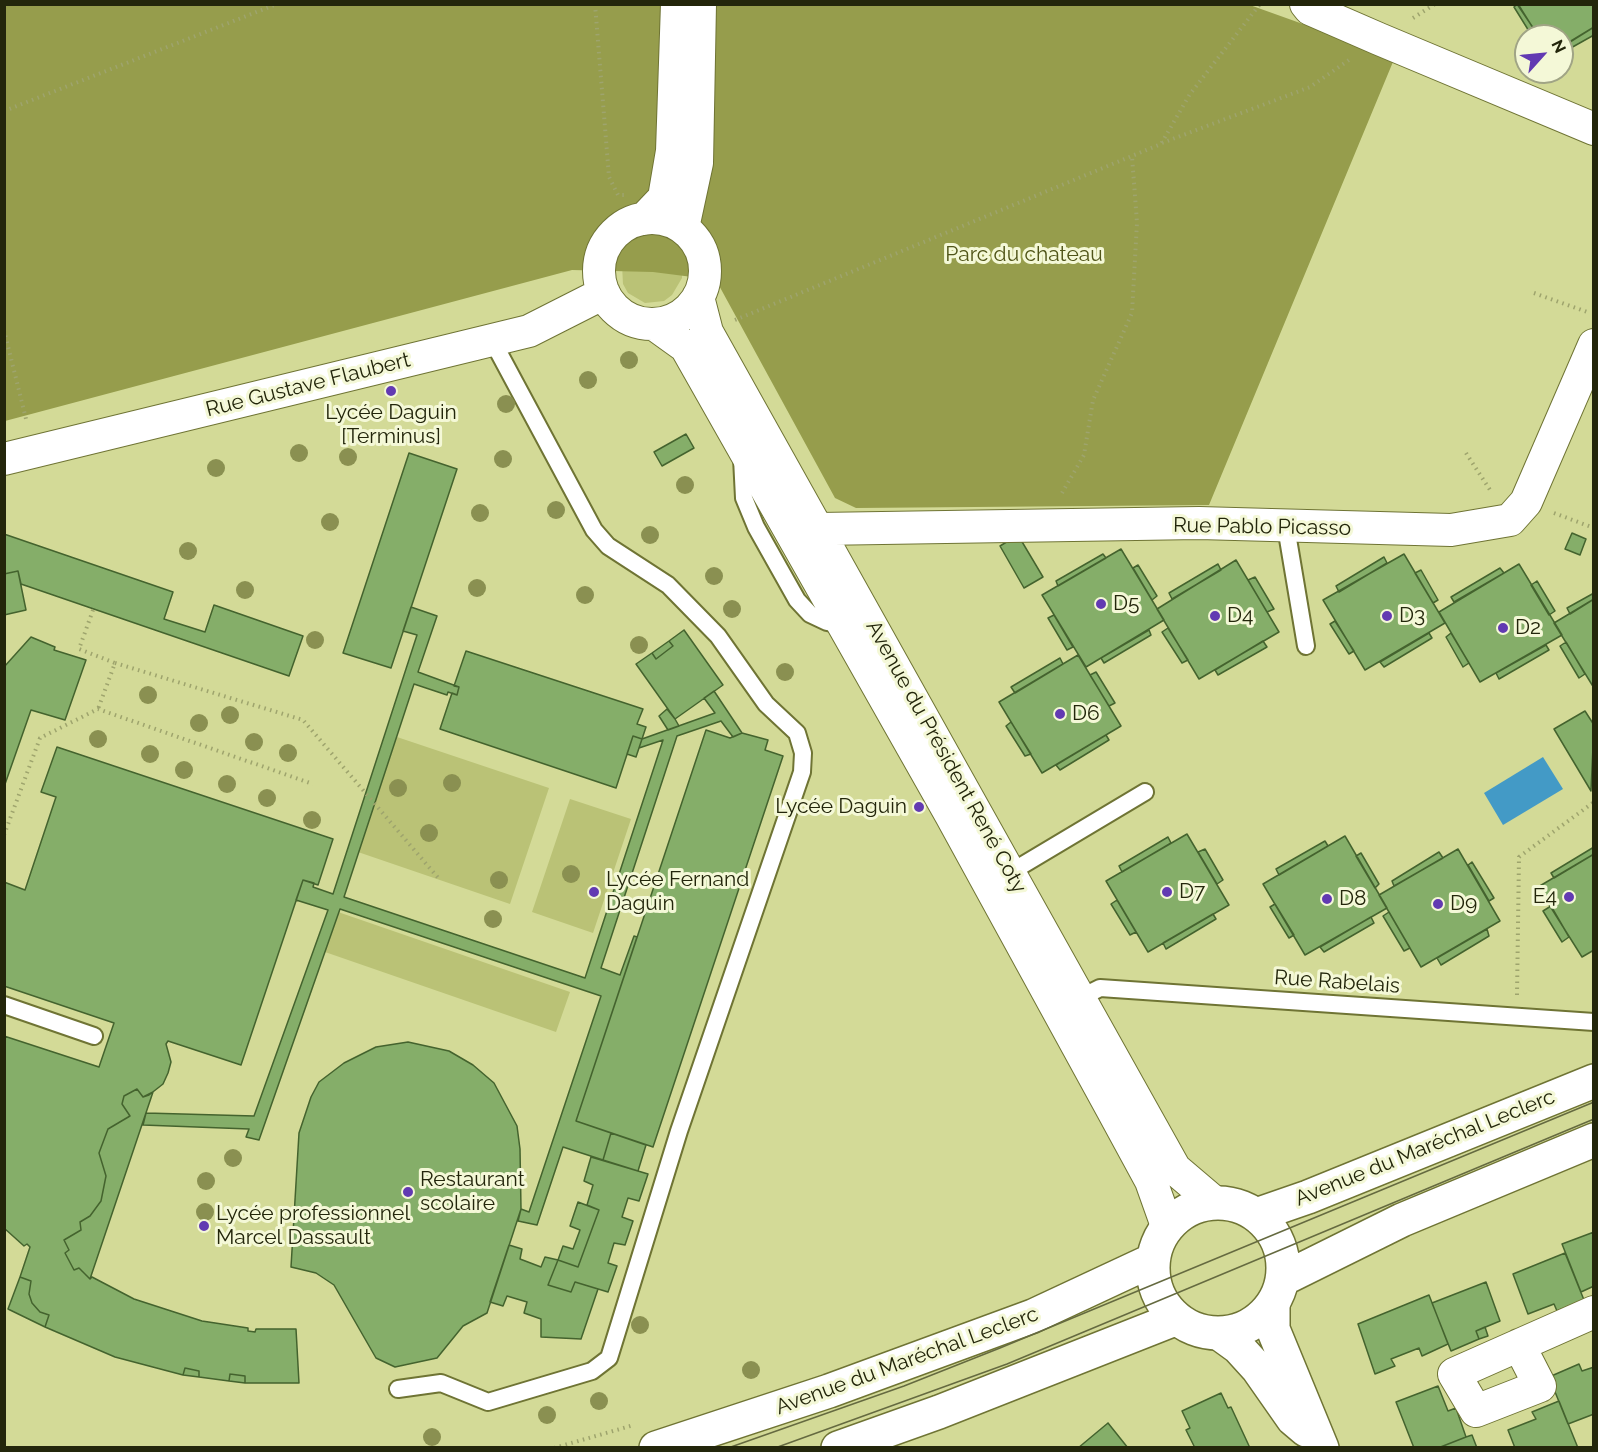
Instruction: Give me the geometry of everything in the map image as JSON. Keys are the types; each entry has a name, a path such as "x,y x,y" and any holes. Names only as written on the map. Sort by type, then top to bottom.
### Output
{"main road":[{"name":"Avenue du Maréchal Leclerc","path":"1256,1215 1308,1197 1593,1081"},
{"path":"1319,1443 1273,1329 1278,1291 1281,1249 1274,1235 1256,1215 1229,1204 1215,1203 1197,1206 1181,1214 1167,1226 1155,1248 1153,1260 1154,1286 1160,1299 1175,1318 1198,1331 1220,1334 1250,1326 1278,1291 1402,1220 1593,1140"},
{"name":"Avenue du Maréchal Leclerc","path":"656,1448 829,1391 1022,1320 1153,1260"},
{"path":"838,1448 939,1412 1175,1318"},
{"path":"1220,1334 1238,1347 1258,1369 1293,1419 1319,1443"}],"street":[{"path":"654,208 619,230 602,252 600,279 604,293 619,313 630,320 654,324 680,316 698,297 705,267 697,245 683,228 658,219 654,208 672,151 677,4"},
{"path":"683,228 697,163 700,4"},
{"path":"1306,4 1310,9 1593,129"},
{"name":"Rue Gustave Flaubert","path":"19,455 529,331 604,293"},
{"name":"Avenue du Président René Coty","path":"698,297 707,332 1175,1168 1215,1203"},
{"name":"Avenue du Président René Coty","path":"654,324 686,347 742,445 1146,1171 1167,1226"},
{"path":"1518,511 1593,345"},
{"name":"Rue Pablo Picasso","path":"819,529 1199,524 1451,530 1518,511"},
{"path":"1519,1345 1593,1312"}],"lane":[{"path":"398,1389 441,1383 488,1402 592,1371 609,1358 679,1131 802,772 803,753 797,733 766,704 718,636 668,585 608,546 594,530 492,340"},
{"path":"1286,527 1306,646"},
{"path":"1011,872 1145,792"},
{"name":"Rue Rabelais","path":"1080,999 1100,988 1593,1022"},
{"path":"4,1005 94,1036"}],"path":[{"path":"4,111 277,4"},
{"path":"594,4 609,177 618,195 654,208"},
{"path":"1161,144 1190,94 1260,4"},
{"path":"707,332 1161,144 1310,87 1379,39"},
{"path":"1042,527 1084,455 1093,400 1132,313 1137,223 1132,156"},
{"path":"1534,293 1593,314"},
{"path":"4,330 19,455"},
{"path":"1466,453 1518,511 1593,528"},
{"path":"93,609 79,649 115,663 303,720 440,879"},
{"path":"4,834 40,738 98,709 115,663"},
{"path":"98,709 313,784"},
{"path":"1516,1017 1519,857 1593,802"}],"green space":[{"name":"Parc du chateau","path":"1247,4 1395,57 1209,505 856,508 835,498 716,280 653,272 572,270 5,421 5,5"},
{"path":"622,265 682,268 682,278 672,295 664,301 645,303 628,293 623,284"},
{"path":"397,737 549,788 510,904 358,852"},
{"path":"570,799 631,819 593,933 532,912"},
{"path":"338,912 570,992 556,1032 325,952"}],"water":[{"path":"1543,757 1563,789 1503,825 1484,793"}],"building":[{"path":"1517,4 1531,24 1525,24 1514,7"},
{"path":"1518,4 1594,4 1594,27 1574,40 1574,24 1530,24"},
{"path":"1594,27 1594,35 1574,46 1574,39"},
{"path":"686,434 694,448 662,466 654,452"},
{"path":"409,453 457,469 391,668 343,653"},
{"path":"1572,533 1586,539 1580,555 1565,549"},
{"path":"4,534 173,592 164,619 205,632 214,605 303,636 289,676 21,584 18,571 4,574"},
{"path":"1018,535 1043,577 1024,588 1000,546"},
{"name":"D5","path":"1121,549 1164,620 1086,667 1042,595"},
{"path":"1103,554 1106,558 1058,586 1056,581"},
{"name":"D3","path":"1404,554 1445,623 1365,670 1323,600"},
{"path":"1384,557 1387,563 1339,592 1336,586"},
{"name":"D4","path":"1236,560 1279,632 1199,679 1157,609"},
{"path":"1218,564 1221,570 1172,599 1169,593"},
{"name":"D2","path":"1519,564 1562,635 1480,682 1439,612"},
{"path":"1138,565 1157,596 1152,600 1133,568"},
{"path":"1500,568 1504,573 1454,602 1451,597"},
{"path":"1421,570 1438,600 1433,603 1415,573"},
{"path":"18,571 26,610 4,615 4,574"},
{"path":"1255,577 1274,609 1267,612 1248,580"},
{"path":"1537,581 1555,611 1549,615 1531,585"},
{"path":"1594,593 1594,599 1570,614 1567,608"},
{"path":"1594,599 1594,688 1554,623"},
{"path":"411,607 437,616 418,672 459,687 457,695 448,692 447,695 414,684 344,897 585,978 663,740 639,748 642,739 715,713 704,698 714,691 742,733 733,737 721,721 677,736 601,968 620,975 634,936 637,937 576,1121 611,1133 603,1160 563,1147 537,1225 518,1221 521,1209 529,1212 601,996 340,909 259,1140 246,1137 249,1129 143,1125 146,1113 254,1116 328,910 296,900 303,880 314,883 313,887 333,894 417,635 403,631"},
{"path":"1054,615 1073,647 1067,650 1048,618"},
{"path":"1335,621 1354,651 1349,654 1330,624"},
{"path":"1168,628 1188,660 1182,663 1162,632"},
{"path":"684,630 723,685 675,719 636,664 652,653 656,659 673,646 669,641"},
{"path":"1149,630 1151,635 1104,663 1101,658"},
{"path":"1429,633 1432,638 1384,667 1380,662"},
{"path":"1451,633 1469,663 1463,667 1446,637"},
{"path":"31,637 55,647 54,650 86,660 65,720 31,710 4,787 4,667"},
{"path":"669,641 673,646 656,659 652,653"},
{"path":"1263,641 1267,647 1218,675 1215,670"},
{"path":"1566,642 1585,674 1579,678 1560,646"},
{"path":"1546,645 1549,650 1499,679 1496,673"},
{"path":"466,651 643,709 637,724 646,727 642,739 633,736 616,788 440,729 452,693 457,695 459,687 454,686"},
{"name":"D6","path":"1078,655 1121,726 1042,773 999,702"},
{"path":"1060,658 1063,664 1015,693 1011,687"},
{"path":"1096,672 1115,703 1109,706 1090,675"},
{"path":"667,709 679,726 668,730 659,716"},
{"path":"1585,711 1594,725 1591,791 1554,729"},
{"path":"1011,722 1031,754 1025,756 1006,726"},
{"path":"706,730 730,738 742,733 768,740 765,750 783,756 653,1147 576,1121"},
{"path":"1106,735 1109,740 1060,770 1056,765"},
{"path":"633,736 642,739 636,757 627,754"},
{"path":"57,747 333,839 318,885 303,880 241,1065 168,1041 166,1044 171,1062 163,1084 143,1097 137,1089 124,1096 122,1104 130,1116 108,1129 99,1153 106,1176 101,1201 90,1216 80,1222 81,1230 64,1240 69,1250 65,1253 74,1270 79,1268 90,1279 92,1277 134,1299 202,1321 248,1328 248,1331 296,1329 299,1383 245,1383 245,1376 230,1374 229,1381 199,1377 199,1371 185,1368 183,1375 115,1357 45,1327 49,1315 40,1312 32,1303 29,1294 31,1281 20,1277 30,1247 27,1244 24,1246 4,1228 4,1036 99,1067 114,1023 4,986 4,882 25,890 56,797 41,792"},
{"name":"D7","path":"1187,834 1229,905 1148,952 1106,881"},
{"name":"D8","path":"1345,836 1387,908 1305,955 1263,884"},
{"path":"1168,837 1171,843 1122,872 1119,866"},
{"path":"1325,841 1328,846 1279,875 1276,869"},
{"path":"1594,847 1594,854 1554,878 1551,873"},
{"path":"1205,849 1223,880 1217,884 1198,852"},
{"name":"D9","path":"1458,849 1500,921 1421,967 1379,895"},
{"path":"1439,852 1443,858 1394,886 1392,881"},
{"path":"1361,853 1379,884 1375,888 1356,856"},
{"name":"E4","path":"1594,854 1594,950 1582,957 1538,887"},
{"path":"1472,862 1494,898 1489,901 1468,865"},
{"path":"1117,900 1136,932 1130,935 1111,904"},
{"path":"1275,904 1294,935 1289,938 1270,907"},
{"path":"1551,906 1569,937 1562,942 1543,911"},
{"path":"1389,912 1410,948 1404,951 1383,916"},
{"path":"1213,914 1216,919 1166,949 1163,943"},
{"path":"1371,917 1374,923 1324,952 1320,947"},
{"path":"1487,929 1489,936 1441,965 1437,958"},
{"name":"Restaurant scolaire","path":"408,1042 449,1051 473,1065 494,1083 517,1126 520,1149 521,1209 487,1313 463,1326 437,1358 395,1367 376,1358 334,1285 316,1273 291,1267 299,1133 311,1097 319,1082 344,1063 376,1047"},
{"path":"137,1089 143,1097 153,1092 90,1279 79,1268 74,1270 65,1253 69,1250 64,1240 81,1230 80,1222 90,1216 101,1201 106,1176 99,1153 108,1129 130,1116 122,1104 124,1096"},
{"path":"611,1133 646,1145 638,1171 603,1160"},
{"path":"591,1157 648,1174 639,1201 628,1198 622,1217 633,1221 625,1245 614,1243 608,1263 617,1266 608,1292 575,1282 571,1292 548,1285 558,1260 578,1267 599,1210 587,1205 593,1185 584,1181"},
{"path":"578,1202 599,1210 578,1267 558,1260 563,1246 573,1249 580,1230 570,1226"},
{"path":"1594,1232 1594,1286 1581,1292 1562,1244"},
{"path":"509,1245 522,1249 520,1259 541,1267 545,1257 558,1260 548,1285 571,1292 575,1282 598,1289 581,1339 541,1337 541,1319 524,1313 527,1302 507,1296 503,1306 490,1302"},
{"path":"1565,1253 1584,1300 1557,1311 1554,1304 1528,1314 1513,1274"},
{"path":"20,1277 31,1281 29,1294 32,1303 40,1312 49,1315 45,1327 8,1309"},
{"path":"1486,1282 1500,1321 1476,1331 1479,1339 1451,1351 1432,1303"},
{"path":"1429,1295 1448,1344 1422,1356 1419,1348 1391,1359 1395,1366 1375,1374 1358,1324"},
{"path":"1485,1327 1488,1336 1479,1339 1476,1331"},
{"path":"1579,1364 1582,1371 1594,1367 1594,1414 1568,1424 1549,1377"},
{"path":"185,1368 199,1371 199,1377 183,1375"},
{"path":"230,1374 245,1376 245,1383 229,1381"},
{"path":"1438,1386 1448,1411 1456,1408 1466,1437 1438,1448 1414,1448 1396,1402"},
{"path":"1221,1393 1228,1408 1231,1407 1250,1448 1195,1448 1186,1430 1190,1428 1182,1411"},
{"path":"1559,1401 1578,1448 1515,1448 1508,1430 1536,1419 1532,1412"},
{"path":"1108,1423 1128,1448 1078,1448"},
{"path":"1472,1435 1477,1448 1438,1448 1466,1437"}],"tram line":[{"path":"728,1448 904,1386 1000,1348 1594,1102"},
{"path":"775,1448 1007,1364 1594,1119"}],"place":[{"name":"Lycée Daguin [Terminus]","path":"391,391"},
{"name":"D5","path":"1101,604"},
{"name":"D4","path":"1215,616"},
{"name":"D3","path":"1387,616"},
{"name":"D2","path":"1503,628"},
{"name":"D6","path":"1060,714"},
{"name":"Lycée Daguin","path":"919,807"},
{"name":"Lycée Fernand Daguin","path":"594,892"},
{"name":"D7","path":"1167,892"},
{"name":"E4","path":"1569,897"},
{"name":"D8","path":"1327,899"},
{"name":"D9","path":"1438,904"},
{"name":"Restaurant scolaire","path":"408,1192"},
{"name":"Lycée professionnel Marcel Dassault","path":"204,1226"}]}
